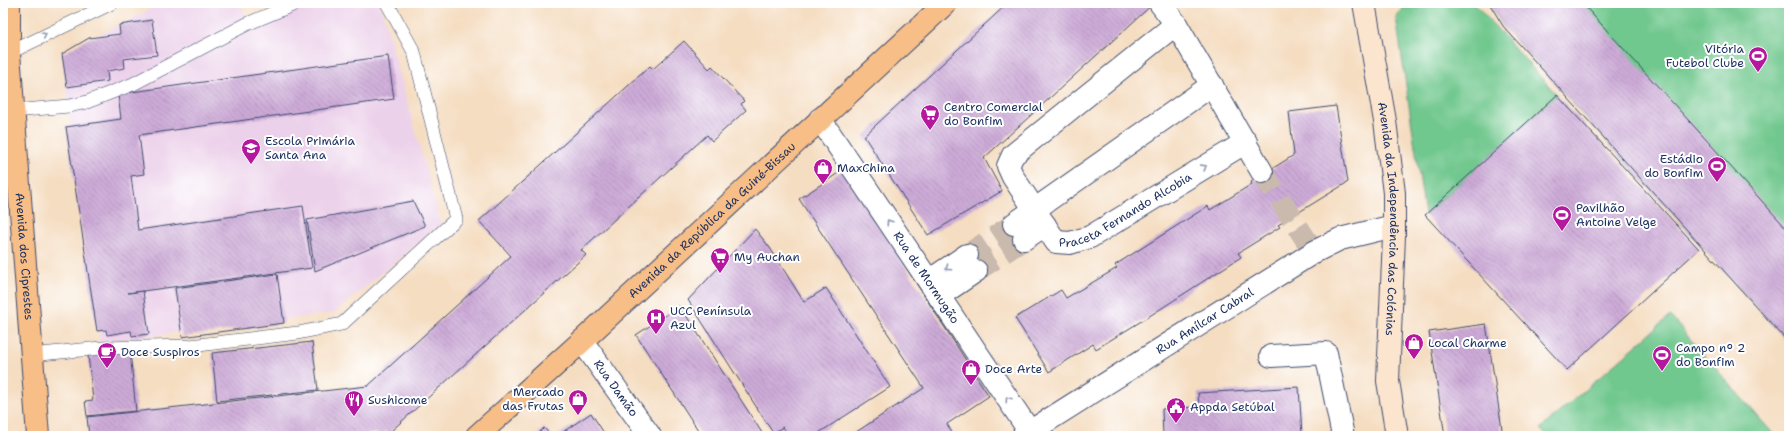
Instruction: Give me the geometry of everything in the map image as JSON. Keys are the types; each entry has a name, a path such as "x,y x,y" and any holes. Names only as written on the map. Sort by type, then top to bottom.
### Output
{"main road":[{"name":"Avenida dos Ciprestes","path":"9,3 6,43 13,111 38,436"},
{"name":"Avenida da República da Guiné-Bissau","path":"477,436 582,341 946,3"},
{"name":"Avenida da Independência das Colónias","path":"1364,3 1385,121 1394,193 1388,381 1397,436"}],"street":[{"path":"1160,3 1176,24 1246,142 1262,172"},
{"path":"1040,217 1013,177 1008,166 1013,156 1176,24"},
{"path":"1019,231 1040,217 1212,85"},
{"name":"Rua de Mormugão","path":"820,119 934,289 1028,435"},
{"name":"Praceta Fernando Alcobia","path":"1040,217 1056,242 1070,243 1090,237 1246,142"},
{"name":"Rua Amílcar Cabral","path":"1028,435 1314,252 1340,239 1394,226"},
{"path":"934,289 972,263"},
{"name":"Rua Damão","path":"582,341 650,436"},
{"path":"1271,356 1326,353 1343,436"}],"lane":[{"path":"6,43 95,11 112,3"},
{"path":"13,111 69,106 133,84 247,24 297,3"},
{"path":"31,355 101,348 190,346 298,333 342,324 456,219 414,52 387,3"}],"shaded area":[{"name":"Escola Primária Santa Ana","path":"162,3 239,3 250,22 300,3 380,3 441,224 334,313 100,342 62,54"}],"green space":[{"path":"1415,3 1417,9 1449,3 1474,3 1557,95 1425,215 1396,17 1406,5"},
{"name":"Estádio do Bonfim","path":"1489,3 1789,3 1789,343 1503,26"},
{"name":"Campo nº 2 do Bonfim","path":"1670,316 1775,436 1547,436 1540,429"}],"building":[{"path":"1008,3 1154,3 984,158 1002,191 928,235 864,136"},
{"path":"1489,3 1582,3 1789,231 1789,343 1503,26"},
{"path":"152,20 157,55 124,59 125,68 107,71 108,81 67,87 62,54 89,38 120,34 119,25"},
{"path":"684,41 709,69 712,66 744,101 741,104 746,110 712,141 707,135 581,250 586,255 390,432 353,436 89,436 87,417 368,386 511,256 479,221 650,66 653,69"},
{"path":"388,56 394,99 139,135 144,174 131,176 138,230 303,206 312,268 128,293 143,291 149,334 132,336 131,331 107,335 106,330 97,331 66,127 121,119 118,94"},
{"name":"Pavilhão Antoine Velge","path":"1557,95 1699,249 1567,370 1425,215"},
{"path":"1336,106 1348,182 1278,225 1280,227 1238,253 1241,257 1148,317 1096,349 1093,344 1049,372 1015,318 1061,290 1066,298 1117,268 1115,265 1208,206 1210,210 1252,184 1251,182 1294,155 1289,112"},
{"path":"843,170 989,396 947,424 954,436 850,436 924,388 799,199"},
{"path":"413,201 425,226 315,271 307,220"},
{"path":"755,229 770,248 804,302 826,288 890,387 814,436 789,436 783,427 773,433 688,300"},
{"path":"277,274 284,323 182,337 175,288"},
{"path":"680,306 764,436 702,436 636,335"},
{"path":"1486,324 1503,436 1445,436 1429,332"},
{"path":"312,342 318,390 217,401 212,353"},
{"path":"130,351 136,411 87,416 85,401 93,400 88,355"},
{"path":"1299,387 1302,435 1163,436 1162,409 1199,407 1198,393"},
{"path":"591,413 606,436 557,436"},
{"path":"544,428 552,436 536,436"}],"tunnel":[{"path":"1262,172 1314,252"},
{"path":"967,255 1014,224"},
{"path":"976,271 1024,239"}],"place":[{"name":"Vitória Futebol Clube","path":"1758,73"},
{"name":"Centro Comercial do Bonfim","path":"930,131"},
{"name":"Escola Primária Santa Ana","path":"251,165"},
{"name":"Estádio do Bonfim","path":"1717,183"},
{"name":"MaxChina","path":"823,185"},
{"name":"Pavilhão Antoine Velge","path":"1562,232"},
{"name":"My Auchan","path":"720,274"},
{"name":"UCC Península Azul","path":"656,335"},
{"name":"Local Charme","path":"1414,360"},
{"name":"Doce Suspiros","path":"107,369"},
{"name":"Campo nº 2 do Bonfim","path":"1662,372"},
{"name":"Doce Arte","path":"971,386"},
{"name":"Mercado das Frutas","path":"578,416"},
{"name":"Sushicome","path":"354,417"},
{"name":"Appda Setúbal","path":"1176,424"}]}
